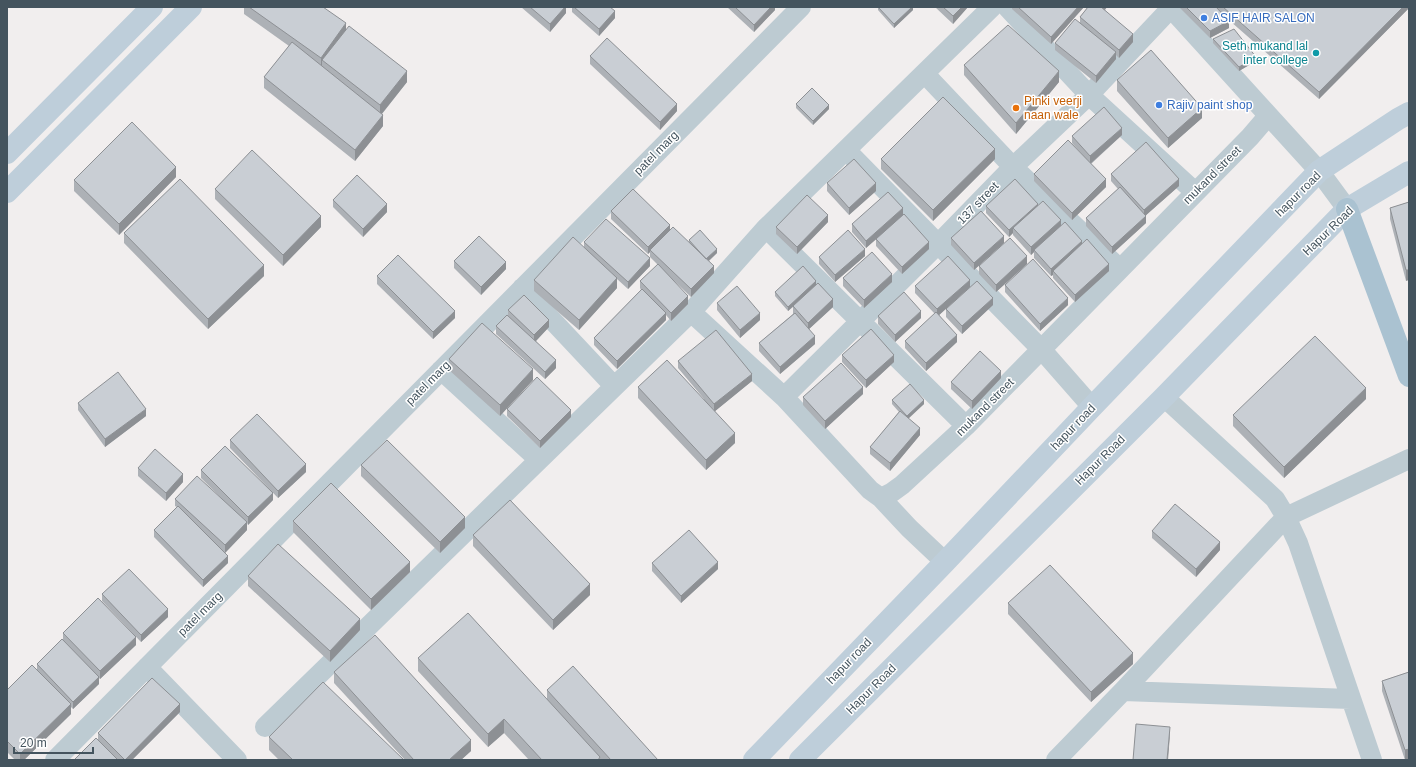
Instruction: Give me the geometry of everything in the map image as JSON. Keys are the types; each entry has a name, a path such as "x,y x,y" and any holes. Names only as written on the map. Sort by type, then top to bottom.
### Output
{"main road":[{"path":"7,153 152,7"},
{"path":"7,192 191,7"},
{"name":"hapur road","path":"754,760 1319,171 1409,113"},
{"name":"Hapur Road","path":"807,758 1347,210 1409,172"},
{"path":"1347,210 1409,376"}],"street":[{"name":"patel marg","path":"55,760 802,7"},
{"path":"265,727 690,312 766,228 992,7"},
{"path":"1007,7 1089,95 1195,192"},
{"path":"1170,8 1319,171 1347,210"},
{"name":"137 street","path":"784,397 1013,167 1089,95 1170,8"},
{"path":"925,74 1013,167 1120,269"},
{"name":"mukand street","path":"880,498 891,493 902,485 966,426 1250,137 1268,116"},
{"path":"846,150 1042,350 1092,407"},
{"path":"766,228 966,426"},
{"path":"522,288 614,386"},
{"path":"690,312 784,397 870,490 945,562"},
{"path":"441,370 539,460"},
{"path":"1164,397 1275,499 1286,517 1298,544 1372,760"},
{"path":"1056,760 1123,692 1286,517 1409,459"},
{"path":"146,668 237,760"},
{"path":"1123,692 1351,699"}],"building":[{"path":"249,7 323,7 346,23 321,58"},
{"path":"530,7 565,7 550,24"},
{"path":"574,7 610,7 615,11 599,29"},
{"path":"735,7 771,7 754,25"},
{"path":"878,7 912,7 894,24"},
{"path":"943,7 962,7 953,16"},
{"path":"1018,7 1078,7 1051,37"},
{"path":"1088,7 1101,7 1133,34 1119,50 1080,17"},
{"path":"1186,7 1216,7 1229,21 1210,31"},
{"name":"Seth mukand lal inter college","path":"1223,7 1403,7 1319,92"},
{"path":"1075,19 1116,52 1096,76 1055,43"},
{"name":"Pinki veerji naan wale","path":"1008,25 1059,71 1016,123 964,65"},
{"path":"349,26 407,71 380,105 322,60"},
{"path":"1234,29 1256,57 1239,67 1213,39"},
{"path":"607,38 677,104 660,122 590,56"},
{"path":"292,42 383,115 355,150 264,77"},
{"name":"Rajiv paint shop","path":"1151,50 1202,108 1168,138 1117,80"},
{"path":"812,88 829,105 813,121 796,104"},
{"path":"943,97 995,149 933,210 881,159"},
{"path":"1104,107 1122,128 1090,156 1072,136"},
{"path":"132,122 176,167 119,224 74,180"},
{"path":"1068,140 1106,179 1072,213 1034,174"},
{"path":"1146,142 1179,179 1144,210 1111,174"},
{"path":"252,150 321,216 283,255 215,189"},
{"path":"854,159 876,183 849,208 827,183"},
{"path":"357,175 387,204 363,229 333,200"},
{"path":"180,179 264,265 208,319 124,233"},
{"path":"1015,179 1038,204 1009,230 986,206"},
{"path":"1120,187 1146,216 1112,247 1086,218"},
{"path":"633,189 670,225 648,247 611,211"},
{"path":"888,192 903,208 866,241 852,224"},
{"path":"807,195 828,215 797,247 776,227"},
{"path":"1043,201 1061,220 1031,247 1013,228"},
{"path":"1409,202 1409,270 1406,270 1390,208"},
{"path":"981,211 1004,236 974,263 951,238"},
{"path":"904,214 929,242 902,267 876,239"},
{"path":"606,219 650,258 628,282 584,242"},
{"path":"1065,222 1082,241 1051,269 1034,250"},
{"path":"673,227 714,266 691,289 650,250"},
{"path":"700,230 717,249 706,259 689,240"},
{"path":"848,230 865,249 835,275 819,257"},
{"path":"479,236 506,262 481,287 454,261"},
{"path":"573,237 617,278 579,320 534,280"},
{"path":"1010,238 1027,256 996,285 979,266"},
{"path":"1087,239 1109,264 1075,295 1053,271"},
{"path":"872,252 892,274 864,300 843,278"},
{"path":"398,255 455,311 433,332 377,276"},
{"path":"948,256 970,280 937,309 915,286"},
{"path":"1033,259 1068,298 1040,324 1005,285"},
{"path":"658,264 688,296 671,313 640,281"},
{"path":"803,266 816,281 788,307 775,292"},
{"path":"977,281 993,298 962,326 946,309"},
{"path":"818,283 833,299 808,323 793,306"},
{"path":"737,286 760,313 740,330 717,303"},
{"path":"642,289 666,313 617,361 594,338"},
{"path":"904,292 921,311 895,335 878,316"},
{"path":"524,295 549,320 534,335 508,310"},
{"path":"936,312 957,335 926,363 905,341"},
{"path":"795,313 815,336 780,367 759,343"},
{"path":"507,315 556,360 545,372 496,326"},
{"path":"482,323 533,369 500,405 449,359"},
{"path":"871,329 894,355 866,380 842,355"},
{"path":"716,330 752,374 714,404 678,361"},
{"path":"1315,336 1366,388 1284,467 1233,415"},
{"path":"980,351 1001,371 972,401 951,382"},
{"path":"667,360 735,433 706,460 638,387"},
{"path":"841,363 863,387 825,421 803,397"},
{"path":"118,372 146,409 105,439 78,403"},
{"path":"537,377 571,410 540,441 507,409"},
{"path":"910,384 924,400 907,416 892,400"},
{"path":"900,411 920,428 890,463 870,447"},
{"path":"257,414 306,464 278,491 230,440"},
{"path":"387,440 465,517 440,542 361,465"},
{"path":"225,446 273,493 248,517 201,470"},
{"path":"155,449 183,474 166,493 138,468"},
{"path":"197,476 247,522 225,545 175,499"},
{"path":"331,483 410,562 371,599 293,521"},
{"path":"510,500 590,584 553,620 473,535"},
{"path":"1175,504 1220,542 1196,569 1152,531"},
{"path":"178,506 228,556 203,580 154,530"},
{"path":"689,530 718,562 681,596 652,563"},
{"path":"278,544 360,619 330,651 248,576"},
{"path":"1050,565 1133,653 1091,692 1008,603"},
{"path":"129,569 168,609 141,635 102,594"},
{"path":"98,598 136,637 100,671 63,633"},
{"path":"468,613 600,757 598,760 542,760 504,719 488,734 418,658"},
{"path":"375,635 471,740 449,760 414,760 334,672"},
{"path":"62,639 99,677 73,702 37,664"},
{"path":"32,665 71,704 20,754 7,741 7,690"},
{"path":"573,666 658,760 611,760 547,690"},
{"path":"1409,672 1409,749 1405,750 1382,681"},
{"path":"152,678 180,704 125,760 98,733"},
{"path":"323,682 404,760 293,760 269,737"},
{"path":"1136,724 1170,727 1167,760 1133,760"},
{"path":"96,738 118,760 74,760"}],"place":[{"name":"ASIF HAIR SALON","path":"1204,18"},
{"name":"Seth mukand lal inter college","path":"1316,53"},
{"name":"Rajiv paint shop","path":"1159,105"},
{"name":"Pinki veerji naan wale","path":"1016,108"}]}
